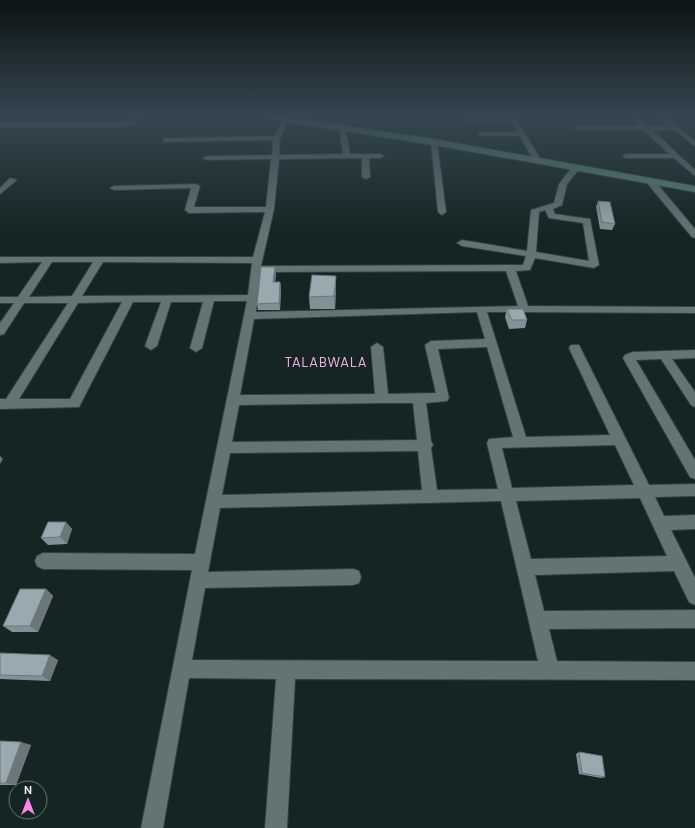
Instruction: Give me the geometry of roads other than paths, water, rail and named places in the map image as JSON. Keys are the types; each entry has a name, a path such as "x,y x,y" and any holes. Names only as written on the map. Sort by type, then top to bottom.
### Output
{"main road":[{"path":"512,156 695,189"}],"street":[{"path":"152,828 180,669 224,448 232,400 250,316 257,265 270,209 275,156"},
{"path":"208,158 275,156 380,156"},
{"path":"365,156 366,177"},
{"path":"436,156 442,212"},
{"path":"534,156 537,160"},
{"path":"627,156 675,156 695,174"},
{"path":"0,260 100,259 257,265 527,268 531,254 535,210 548,208 558,204 563,184 576,168"},
{"path":"0,192 14,180"},
{"path":"650,181 695,235"},
{"path":"114,188 196,186 188,210 270,209"},
{"path":"462,244 594,265 587,221 552,216 548,208"},
{"path":"0,329 49,259"},
{"path":"5,404 100,259"},
{"path":"510,268 524,309"},
{"path":"0,300 253,298"},
{"path":"5,404 74,404 129,299"},
{"path":"150,346 167,299"},
{"path":"196,348 210,299"},
{"path":"250,316 481,309 694,312"},
{"path":"481,309 521,442"},
{"path":"232,400 442,398 431,345 491,343"},
{"path":"377,347 382,399"},
{"path":"575,348 695,596"},
{"path":"695,354 633,356 629,358 631,364 695,473"},
{"path":"664,355 695,402"},
{"path":"419,399 426,445 430,497"},
{"path":"550,670 494,443 620,440"},
{"path":"224,448 426,445"},
{"path":"213,502 695,490"},
{"path":"660,523 695,522"},
{"path":"43,561 201,562"},
{"path":"524,567 679,563"},
{"path":"198,580 353,577"},
{"path":"537,620 695,618"},
{"path":"180,669 695,671"},
{"path":"276,828 286,669"}],"district":[{"name":"TALABWALA","path":"326,362"}]}
